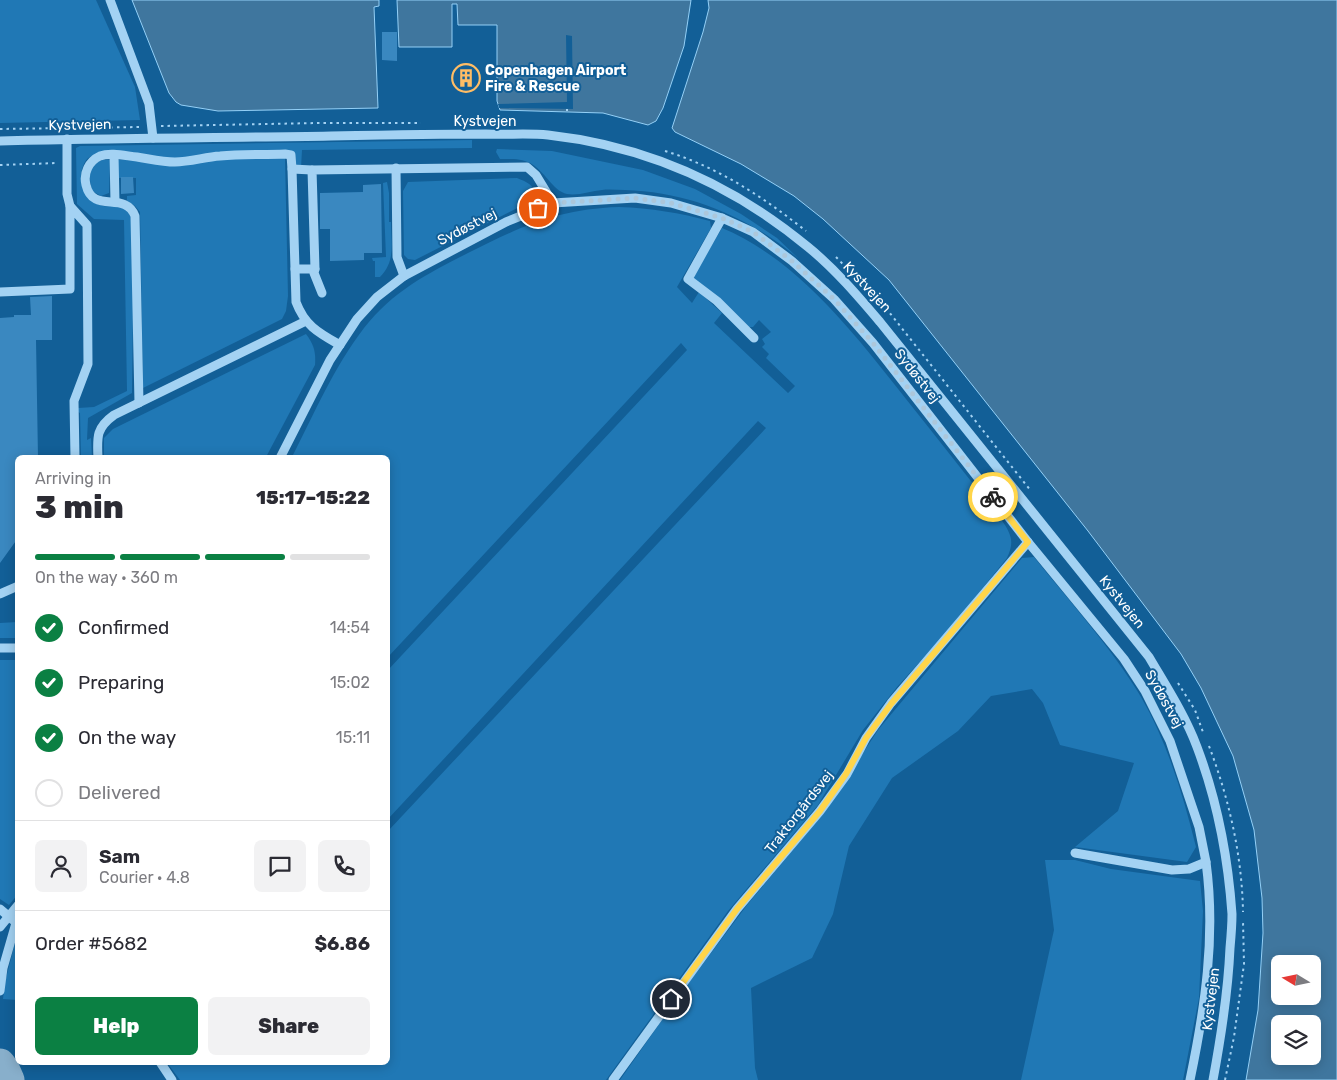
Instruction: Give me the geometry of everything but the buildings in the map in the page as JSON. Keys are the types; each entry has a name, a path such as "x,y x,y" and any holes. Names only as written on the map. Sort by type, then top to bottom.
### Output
{"street":[{"path":"110,0 150,104 153,138"},
{"name":"Kystvejen","path":"0,141 467,134 547,135 620,148 681,168 724,188 762,211 810,248 849,286 880,322 1130,634 1148,657 1180,711 1212,788 1224,845 1232,915 1229,971 1220,1041 1212,1080"},
{"path":"0,292 70,289 70,206 67,194 67,139"},
{"path":"138,403 136,216 134,211 127,205 99,201 89,192 85,182 86,172 93,161 107,154 174,162 219,156 291,155 296,302 300,314 317,332 340,345"},
{"path":"114,155 115,202"},
{"path":"396,168 397,257 404,276"},
{"path":"292,169 527,168 536,175 553,203"},
{"path":"312,170 314,273 322,293"},
{"name":"Sydøstvej","path":"282,455 330,360 357,319 377,296 404,276 506,222 553,203 635,198 671,203 722,218 753,232 785,255 834,299 873,343 1028,542 1124,658 1145,691 1170,740 1199,827 1206,862 1210,941 1205,995 1190,1080"},
{"path":"70,206 87,225 88,364 74,401 75,455"},
{"path":"722,218 688,279 717,301 754,338"},
{"path":"295,269 315,269"},
{"path":"98,455 97,436 103,423 114,415 306,321"},
{"name":"Traktorgårdsvej","path":"613,1080 737,909 820,811 846,774 866,738 891,704 1028,542"},
{"path":"0,594 15,587"},
{"path":"0,648 15,648"},
{"path":"1074,853 1172,870 1189,869 1206,862"},
{"path":"0,909 14,921"},
{"path":"0,926 14,921"},
{"path":"0,991 3,968 14,921"},
{"path":"162,1065 172,1080"}],"path":[{"path":"0,129 424,123"},
{"path":"658,149 676,154 728,177 776,208 812,236"},
{"path":"0,165 67,163"},
{"path":"830,252 843,263 889,312 1035,496"},
{"path":"1174,678 1195,710 1205,736"},
{"path":"1208,745 1222,781 1239,855 1243,906 1244,964 1234,1037 1225,1080"}],"shaded area":[{"path":"0,0 96,0 135,87 140,120 0,123"},
{"path":"132,0 379,0 379,6 374,7 378,108 218,111 181,105 169,93"},
{"path":"397,0 691,0 684,46 663,108 656,121 648,125 603,113 500,110 497,101 497,25 458,25 457,4 452,4 452,47 399,47"},
{"path":"708,0 1337,0 1337,1080 1246,1080 1258,1010 1263,933 1262,898 1254,830 1233,756 1201,688 1181,654 1088,531 889,280 823,219 794,196 741,164 675,132 672,128 709,8"},
{"path":"472,140 472,148 302,150 301,168 296,168 295,153 248,153 175,161 101,153 88,158 81,174 85,193 100,205 125,208 134,223 132,393 88,418 87,440 91,438 92,455 81,455 80,413 78,408 94,407 127,391 124,220 94,219 77,204 76,148 80,146"},
{"path":"497,149 552,151 643,170 695,189 741,214 777,238 799,259 780,244 739,219 695,202 673,196 625,190 567,194 557,189 540,170 530,163 519,160 500,159 496,152"},
{"path":"285,157 288,296 286,311 282,319 143,388 140,212 127,201 127,196 136,195 136,178 117,178 118,160"},
{"path":"110,160 109,193 101,196 92,191 90,172 97,162"},
{"path":"517,178 528,183 533,188 535,199 415,260 408,259 404,255 403,191 408,182"},
{"path":"387,182 392,251 385,271 380,277 375,277 375,261 372,258 386,257 383,183"},
{"path":"597,208 642,208 710,221 711,228 677,287 692,303 699,292 722,313 714,323 788,393 795,386 766,358 769,354 762,347 765,344 762,339 771,332 759,320 753,327 747,327 694,279 694,275 722,228 750,242 776,259 801,280 824,302 867,350 1001,519 1011,538 1011,547 1007,558 947,632 897,687 863,730 818,805 728,911 606,1080 180,1080 169,1065 390,1065 390,829 766,428 758,421 390,817 390,668 687,350 681,343 390,655 390,455 293,455 325,391 353,343 375,315 399,294 439,268 523,227 559,215"},
{"path":"306,334 314,349 315,365 267,455 104,455 104,438 113,429"},
{"path":"1034,557 1117,661 1151,715 1174,770 1196,847 1187,862 1075,847 1118,811 1134,763 1060,745 1043,703 1032,689 991,696 958,731 892,778 849,846 833,914 812,958 751,988 755,1068 758,1080 620,1080 676,1000 747,905 824,813 878,730 1022,558"},
{"path":"15,622 15,638 0,638 0,623"},
{"path":"0,660 15,660 15,898 9,905 0,899"},
{"path":"1045,860 1075,860 1111,869 1200,881 1203,911 1199,998 1183,1080 1021,1080 1054,930"},
{"path":"15,943 15,1000 3,999 5,982"}],"pier":[{"path":"566,35 572,36 573,109 499,108 498,104 567,102"}],"taxiway":[{"path":"0,1064 9,1080"}],"way so far":[{"path":"538,208 553,203 635,198 671,203 722,218 753,232 792,261 834,299 873,343 993,497"}],"place":[{"name":"Copenhagen Airport Fire & Rescue","path":"466,78"}],"route":[{"path":"671,999 737,909 820,811 846,774 866,738 891,704 1028,542 993,497"}]}
